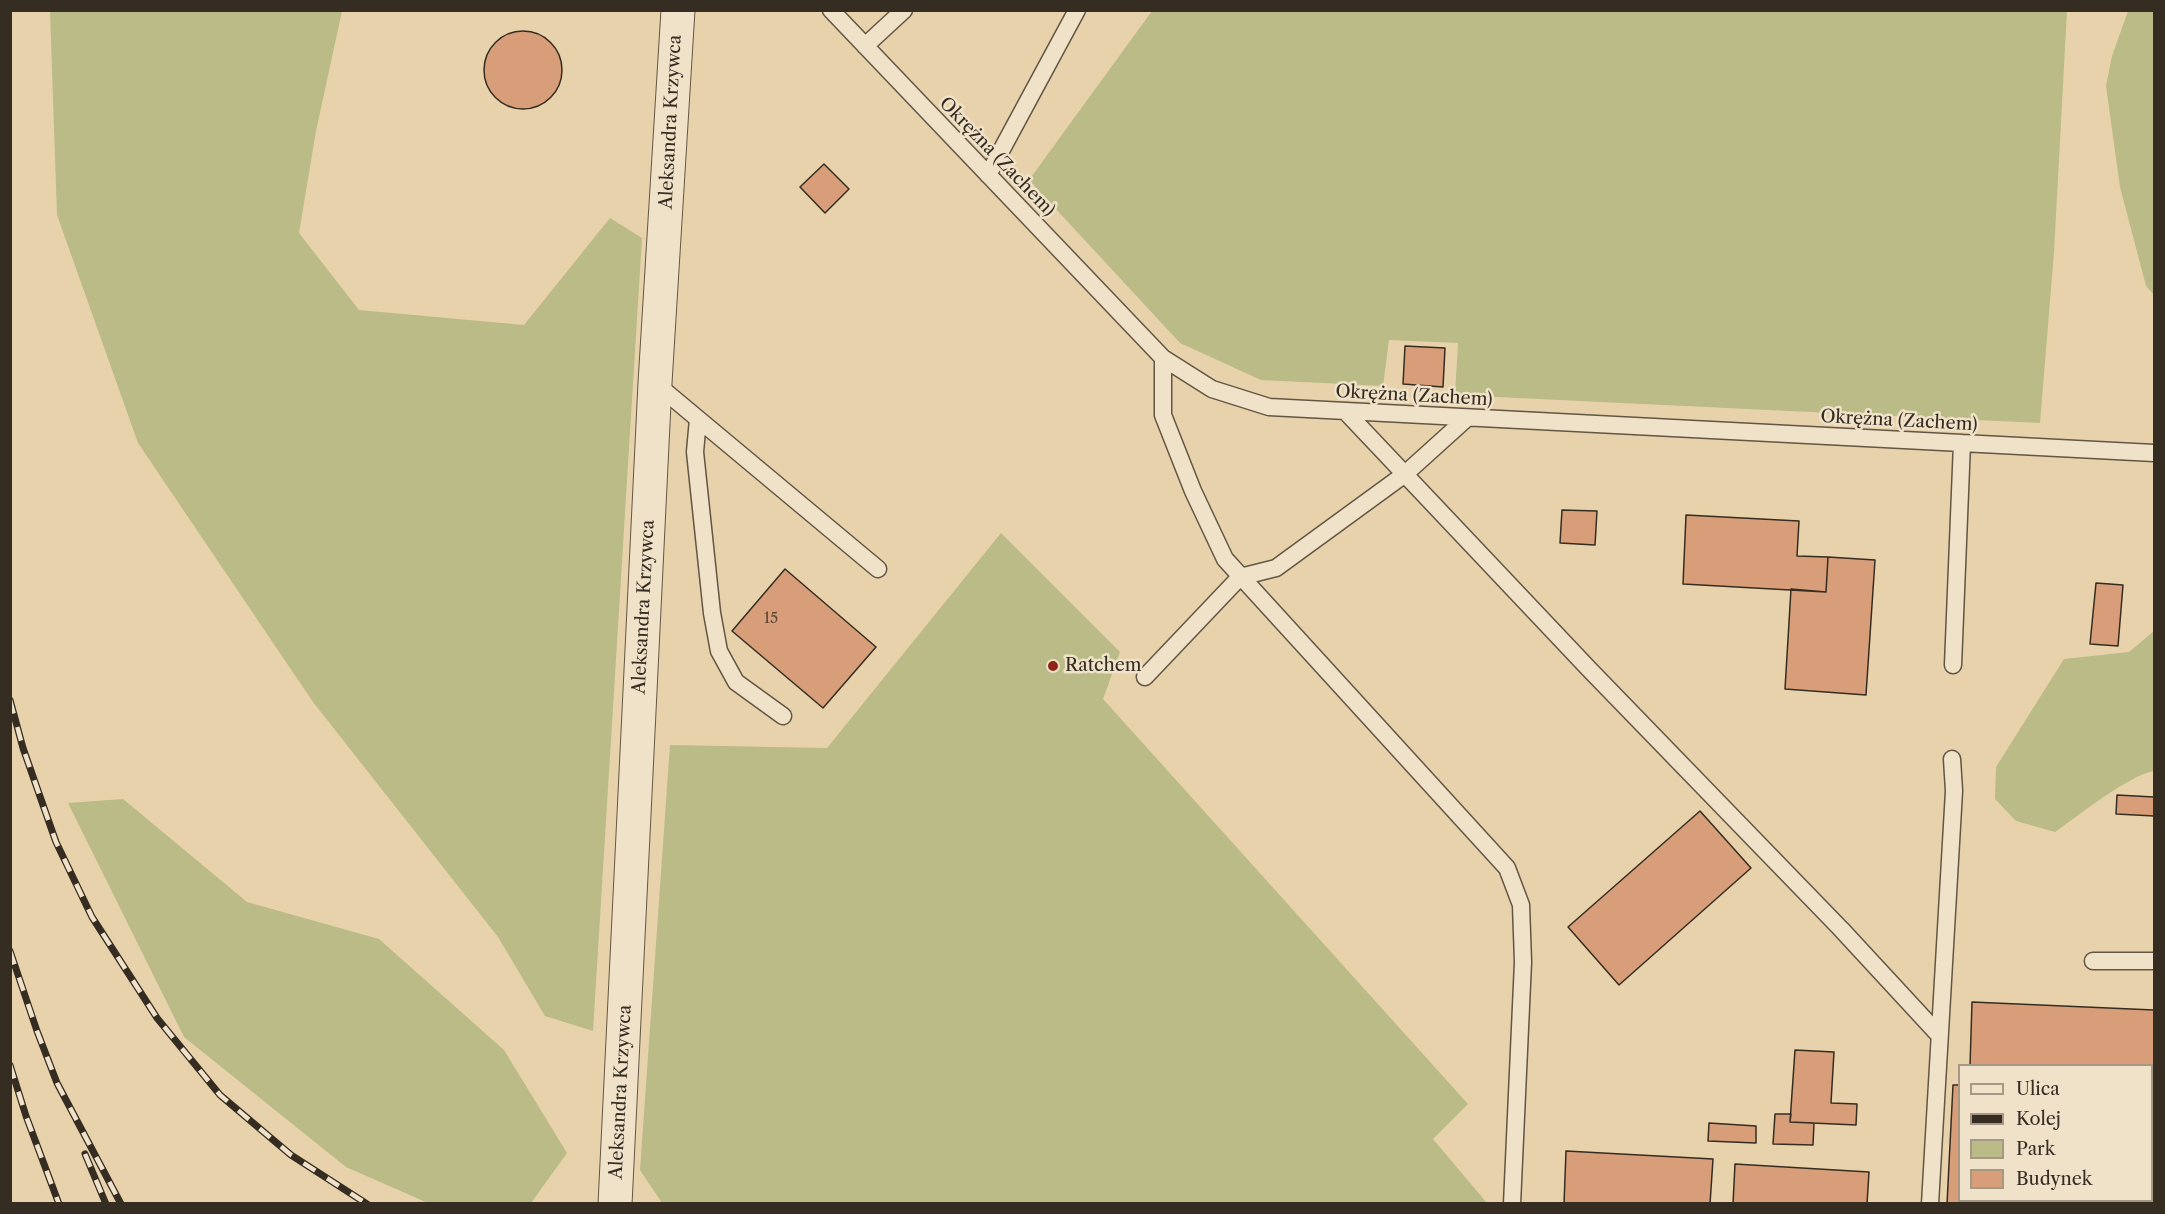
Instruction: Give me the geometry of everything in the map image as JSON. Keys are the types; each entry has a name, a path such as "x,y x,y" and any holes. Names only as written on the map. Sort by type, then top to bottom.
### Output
{"street":[{"name":"Aleksandra Krzywca","path":"615,1203 655,383 678,10"}],"lane":[{"name":"Okrężna (Zachem)","path":"831,10 1163,358 1212,389 1269,407 2154,453"},
{"path":"865,46 904,10"},
{"path":"988,175 1077,10"},
{"path":"1163,358 1163,415 1193,491 1225,559 1507,868 1521,905 1523,962 1512,1203"},
{"path":"655,383 878,569"},
{"path":"1346,412 1589,669 1841,929 1939,1035"},
{"path":"1145,677 1240,577 1276,568 1405,474 1467,418"},
{"path":"698,419 695,452 712,613 719,651 736,681 783,717"},
{"path":"1953,665 1962,443"},
{"path":"1930,1203 1954,790 1952,759"},
{"path":"2093,961 2154,961"}],"green space":[{"path":"50,11 342,11 316,131 299,233 359,310 524,325 610,218 642,238 593,1031 545,1016 498,937 313,702 138,443 57,215"},
{"path":"1152,11 2067,11 2054,252 2040,423 1455,395 1458,343 1389,340 1383,386 1261,380 1180,343 1029,180"},
{"path":"2128,11 2154,11 2154,295 2146,286 2120,187 2106,86 2112,56"},
{"path":"1001,533 1120,652 1103,699 1468,1104 1433,1139 1487,1203 662,1203 640,1170 670,745 827,748"},
{"path":"2154,631 2154,771 2118,788 2055,832 2016,821 1995,799 1996,767 2064,659 2129,652"},
{"path":"123,799 247,902 379,939 504,1050 567,1153 531,1203 428,1203 346,1167 184,1037 68,803"}],"building":[{"path":"523,31 538,34 551,42 559,55 562,70 559,85 551,98 538,106 523,109 508,106 495,98 487,85 484,70 487,55 495,42 508,34"},
{"path":"824,164 849,189 825,213 800,187"},
{"path":"1405,346 1445,348 1443,387 1403,384"},
{"path":"1562,510 1597,511 1595,545 1560,543"},
{"path":"1686,515 1799,521 1797,556 1828,557 1826,592 1683,584"},
{"path":"1828,557 1875,560 1866,695 1785,689 1791,589 1826,592"},
{"path":"785,569 876,647 823,708 732,631"},
{"path":"2096,583 2123,585 2118,646 2090,644"},
{"path":"2117,795 2154,797 2154,816 2116,814"},
{"path":"1700,811 1751,868 1619,985 1568,927"},
{"path":"1972,1002 2154,1010 2154,1204 1947,1204 1953,1085 1958,1085 1958,1202 2153,1202 2153,1064 1970,1064"},
{"path":"1795,1050 1834,1052 1831,1103 1857,1104 1856,1125 1790,1122"},
{"path":"1775,1114 1791,1114 1790,1122 1814,1123 1813,1145 1773,1144"},
{"path":"1709,1123 1756,1126 1756,1143 1708,1141"},
{"path":"1566,1151 1713,1159 1710,1204 1564,1204"},
{"path":"1735,1164 1869,1172 1867,1204 1733,1204"}],"railway":[{"path":"10,700 23,748 56,842 92,917 157,1018 220,1095 291,1155 367,1204"},
{"path":"10,951 57,1083 121,1204"},
{"path":"10,1065 26,1116 59,1204"},
{"path":"85,1154 106,1204"}],"place":[{"name":"Ratchem","path":"1053,666"}]}
